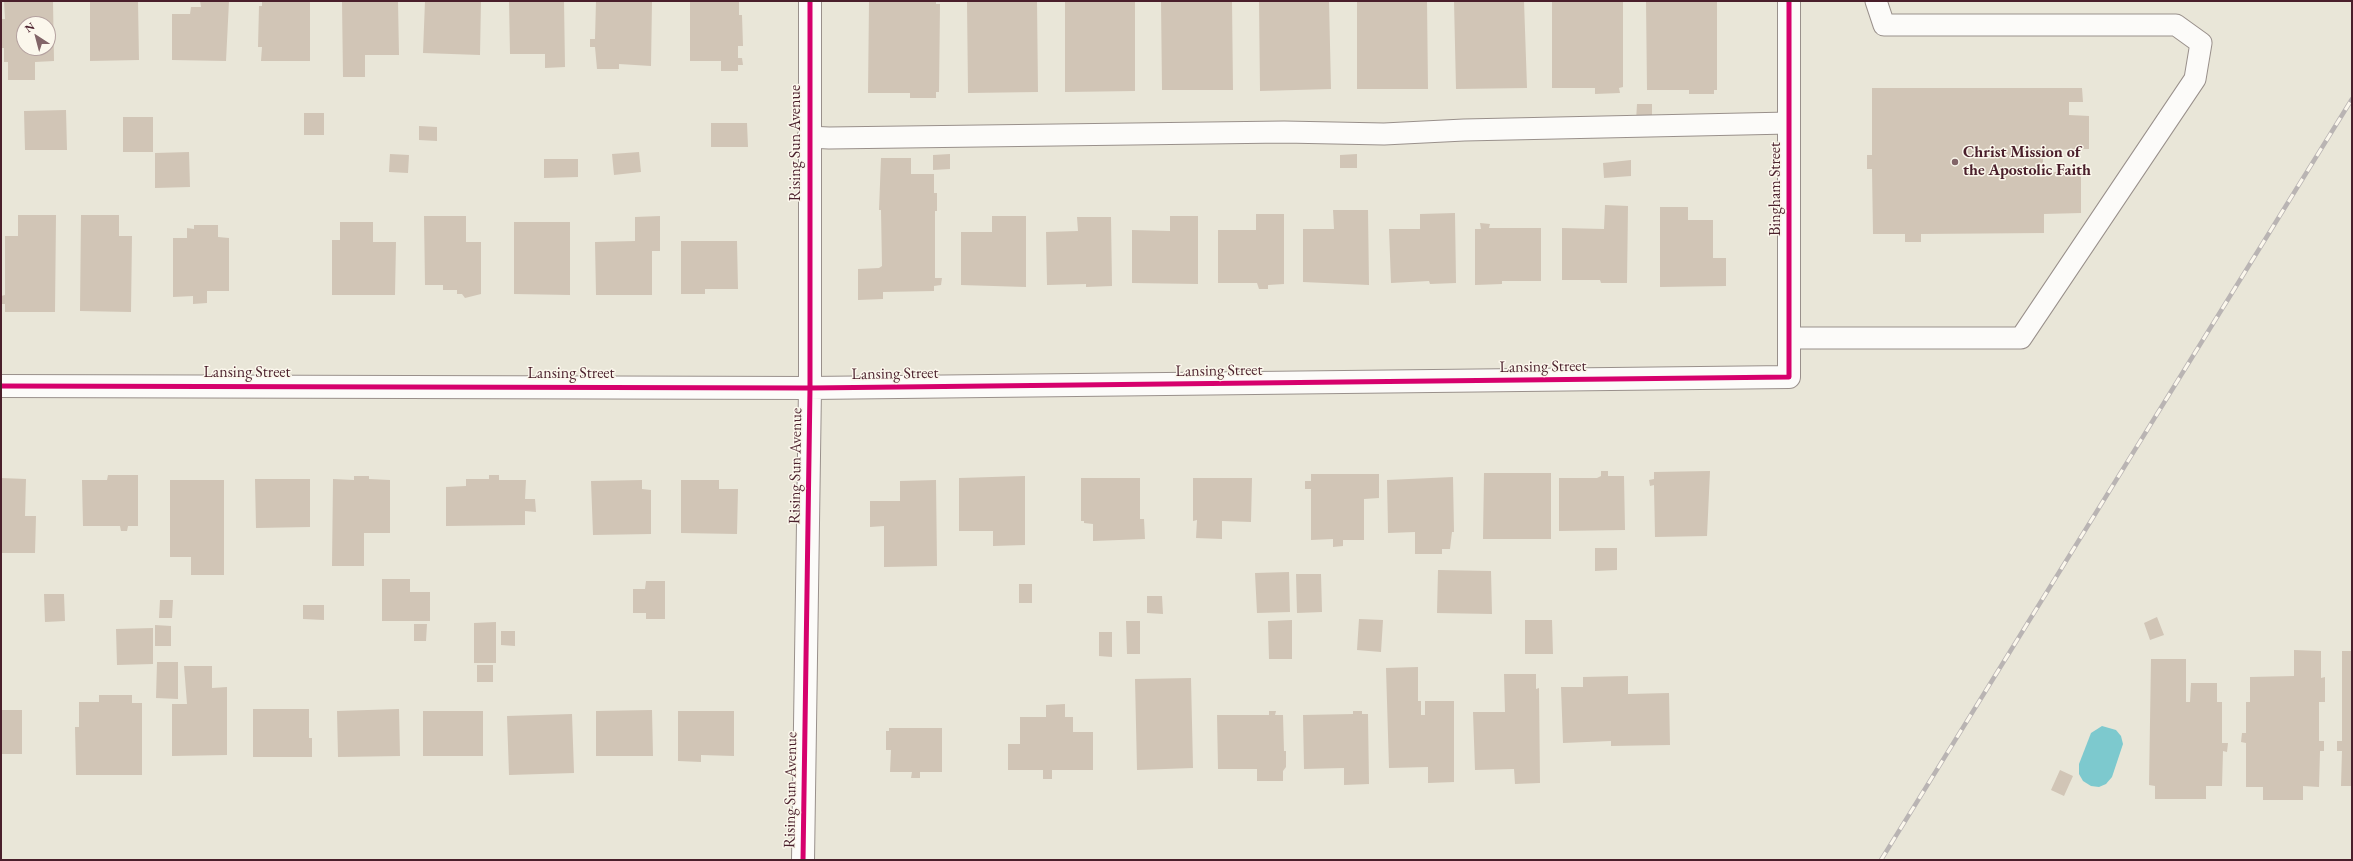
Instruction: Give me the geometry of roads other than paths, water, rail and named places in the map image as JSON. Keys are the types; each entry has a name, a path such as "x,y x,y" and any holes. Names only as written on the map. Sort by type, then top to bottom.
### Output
{"street":[{"name":"Rising Sun Avenue","path":"803,860 810,388 808,137 810,1"},
{"name":"Bingham Street","path":"1789,1 1789,378"},
{"name":"Lansing Street","path":"1,386 810,388 1789,378"}],"lane":[{"path":"1789,338 2021,338 2195,79 2201,43 2176,24 1884,25 1876,1"},
{"path":"808,137 828,138 1284,132 1384,134 1464,130 1789,123"}],"water":[{"path":"2102,726 2116,730 2121,736 2123,744 2112,777 2106,784 2099,787 2091,786 2083,781 2079,774 2079,764 2091,733"}],"railway":[{"path":"1881,860 2352,99"}],"place":[{"name":"Christ Mission of the Apostolic Faith","path":"1955,162"}]}
